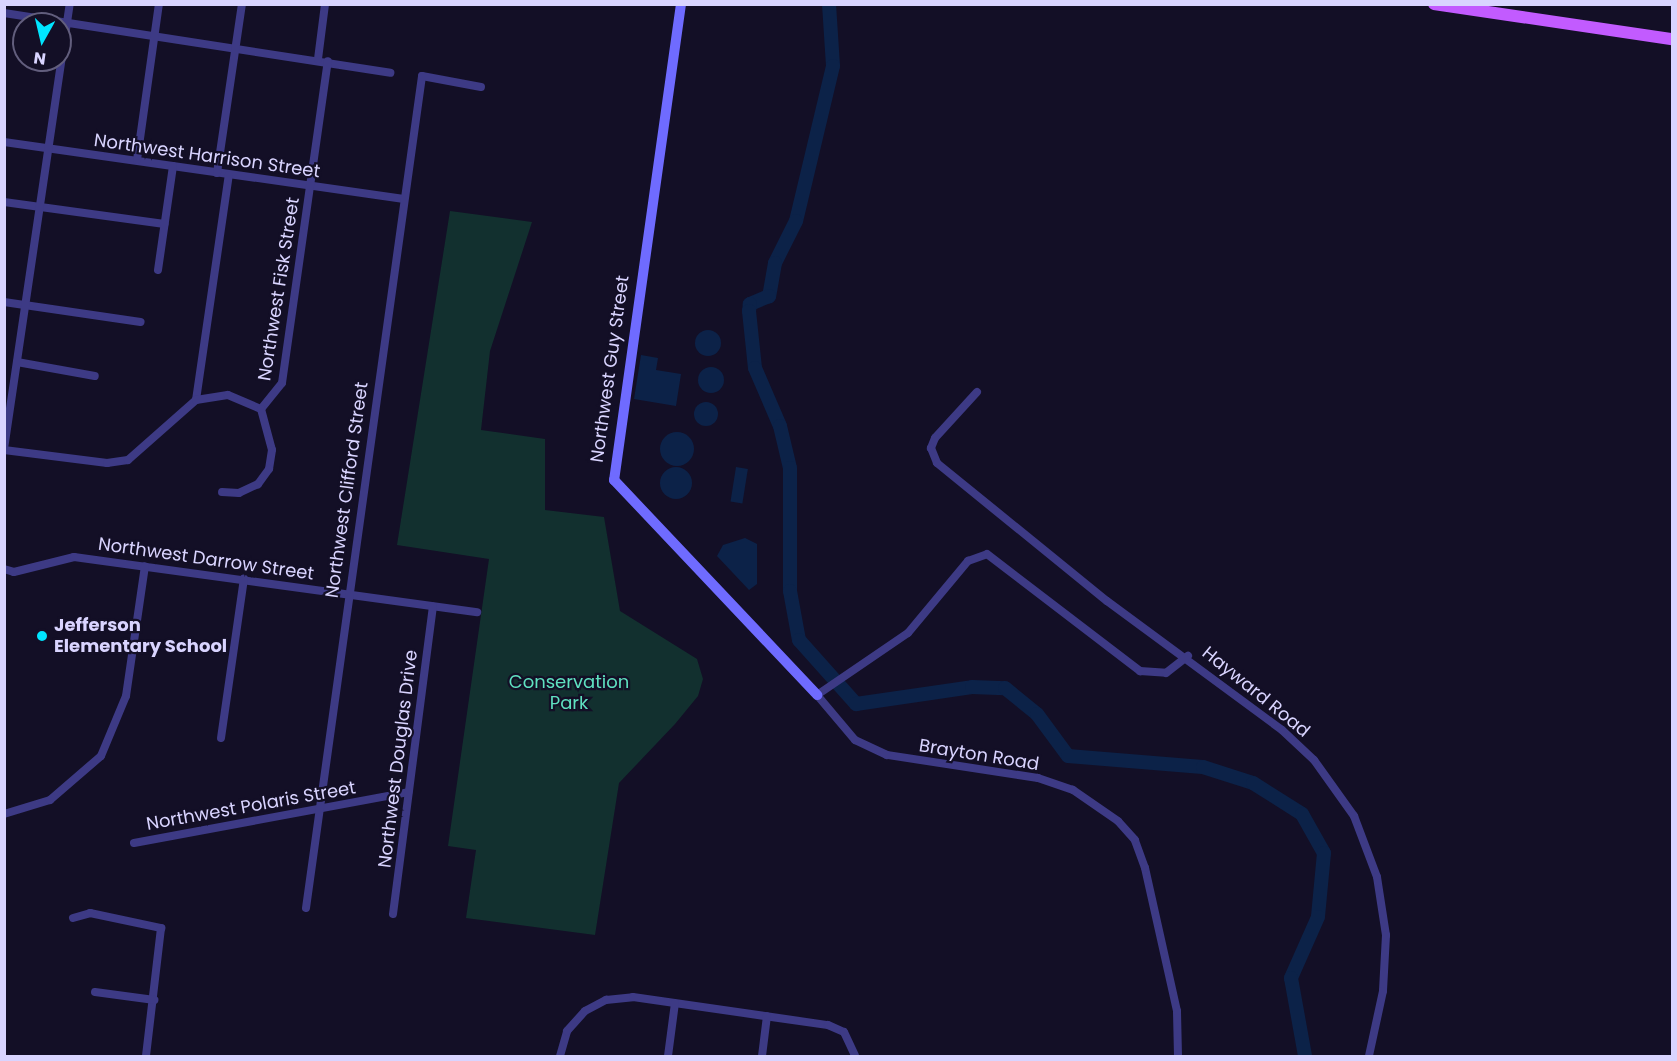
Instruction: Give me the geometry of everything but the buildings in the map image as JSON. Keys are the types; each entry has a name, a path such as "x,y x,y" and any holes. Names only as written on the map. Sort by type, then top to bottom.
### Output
{"main road":[{"path":"1434,4 1672,39"}],"street":[{"path":"137,160 159,4"},
{"path":"217,173 242,4"},
{"path":"318,59 325,4"},
{"name":"Northwest Guy Street","path":"681,4 614,480 820,692"},
{"path":"72,23 318,59 390,73"},
{"name":"Northwest Fisk Street","path":"261,409 282,383 328,61"},
{"path":"61,72 17,362 8,404 4,450 107,463 128,460 196,400 228,395 261,409 270,430 269,469 258,484 239,493 222,492"},
{"name":"Northwest Clifford Street","path":"306,908 347,594 422,76 481,87"},
{"name":"Northwest Harrison Street","path":"4,142 404,199"},
{"path":"158,270 173,165"},
{"path":"196,400 229,175"},
{"path":"4,202 165,224"},
{"path":"4,302 141,321"},
{"path":"17,362 95,376"},
{"path":"977,392 935,438 931,448 937,463 1107,601 1188,656"},
{"name":"Hayward Road","path":"820,692 908,633 968,561 987,554 1140,671 1166,673 1188,656 1314,760 1354,816 1369,849 1386,935 1383,991 1369,1056"},
{"name":"Northwest Darrow Street","path":"4,569 14,572 74,557 477,612"},
{"path":"4,813 50,800 101,756 126,696 145,566"},
{"path":"221,738 244,579"},
{"name":"Northwest Douglas Drive","path":"393,914 433,607"},
{"name":"Brayton Road","path":"820,692 855,740 887,755 1038,778 1073,790 1118,821 1136,840 1145,868 1177,1011 1178,1056"},
{"name":"Northwest Polaris Street","path":"134,843 408,792"},
{"path":"73,918 90,913 161,928 146,1056"},
{"path":"95,992 154,1000"},
{"path":"560,1056 567,1031 585,1011 606,1000 675,1003 767,1016 844,1032 855,1056"},
{"path":"668,1056 675,1003"},
{"path":"762,1056 767,1016"}],"green space":[{"name":"Conservation Park","path":"450,211 532,222 490,351 481,430 545,439 545,510 604,517 620,611 697,659 703,679 698,696 619,783 595,935 466,918 476,850 448,846 489,559 397,545"}],"water":[{"path":"708,330 717,334 721,343 717,352 708,356 699,352 695,343 699,334"},
{"path":"641,355 658,358 656,370 681,374 676,406 634,399"},
{"path":"711,367 720,371 724,380 720,389 711,393 702,389 698,380 702,371"},
{"path":"701,402 711,402 718,409 718,419 711,426 701,426 694,419 694,409"},
{"path":"677,432 689,437 694,449 689,461 677,466 665,461 660,449 665,437"},
{"path":"676,467 687,472 692,483 687,494 676,499 665,494 660,483 665,472"},
{"path":"736,467 748,469 742,503 731,502"},
{"path":"745,538 757,544 757,584 749,590 717,556 723,545"}],"waterway":[{"path":"829,4 833,66 796,221 775,263 769,296 750,304 749,311 755,368 780,426 790,468 790,591 799,640 856,704 972,687 1005,688 1037,714 1068,756 1203,767 1253,783 1302,814 1324,853 1318,917 1291,978 1305,1056"}],"place":[{"name":"Jefferson Elementary School","path":"42,636"}]}
